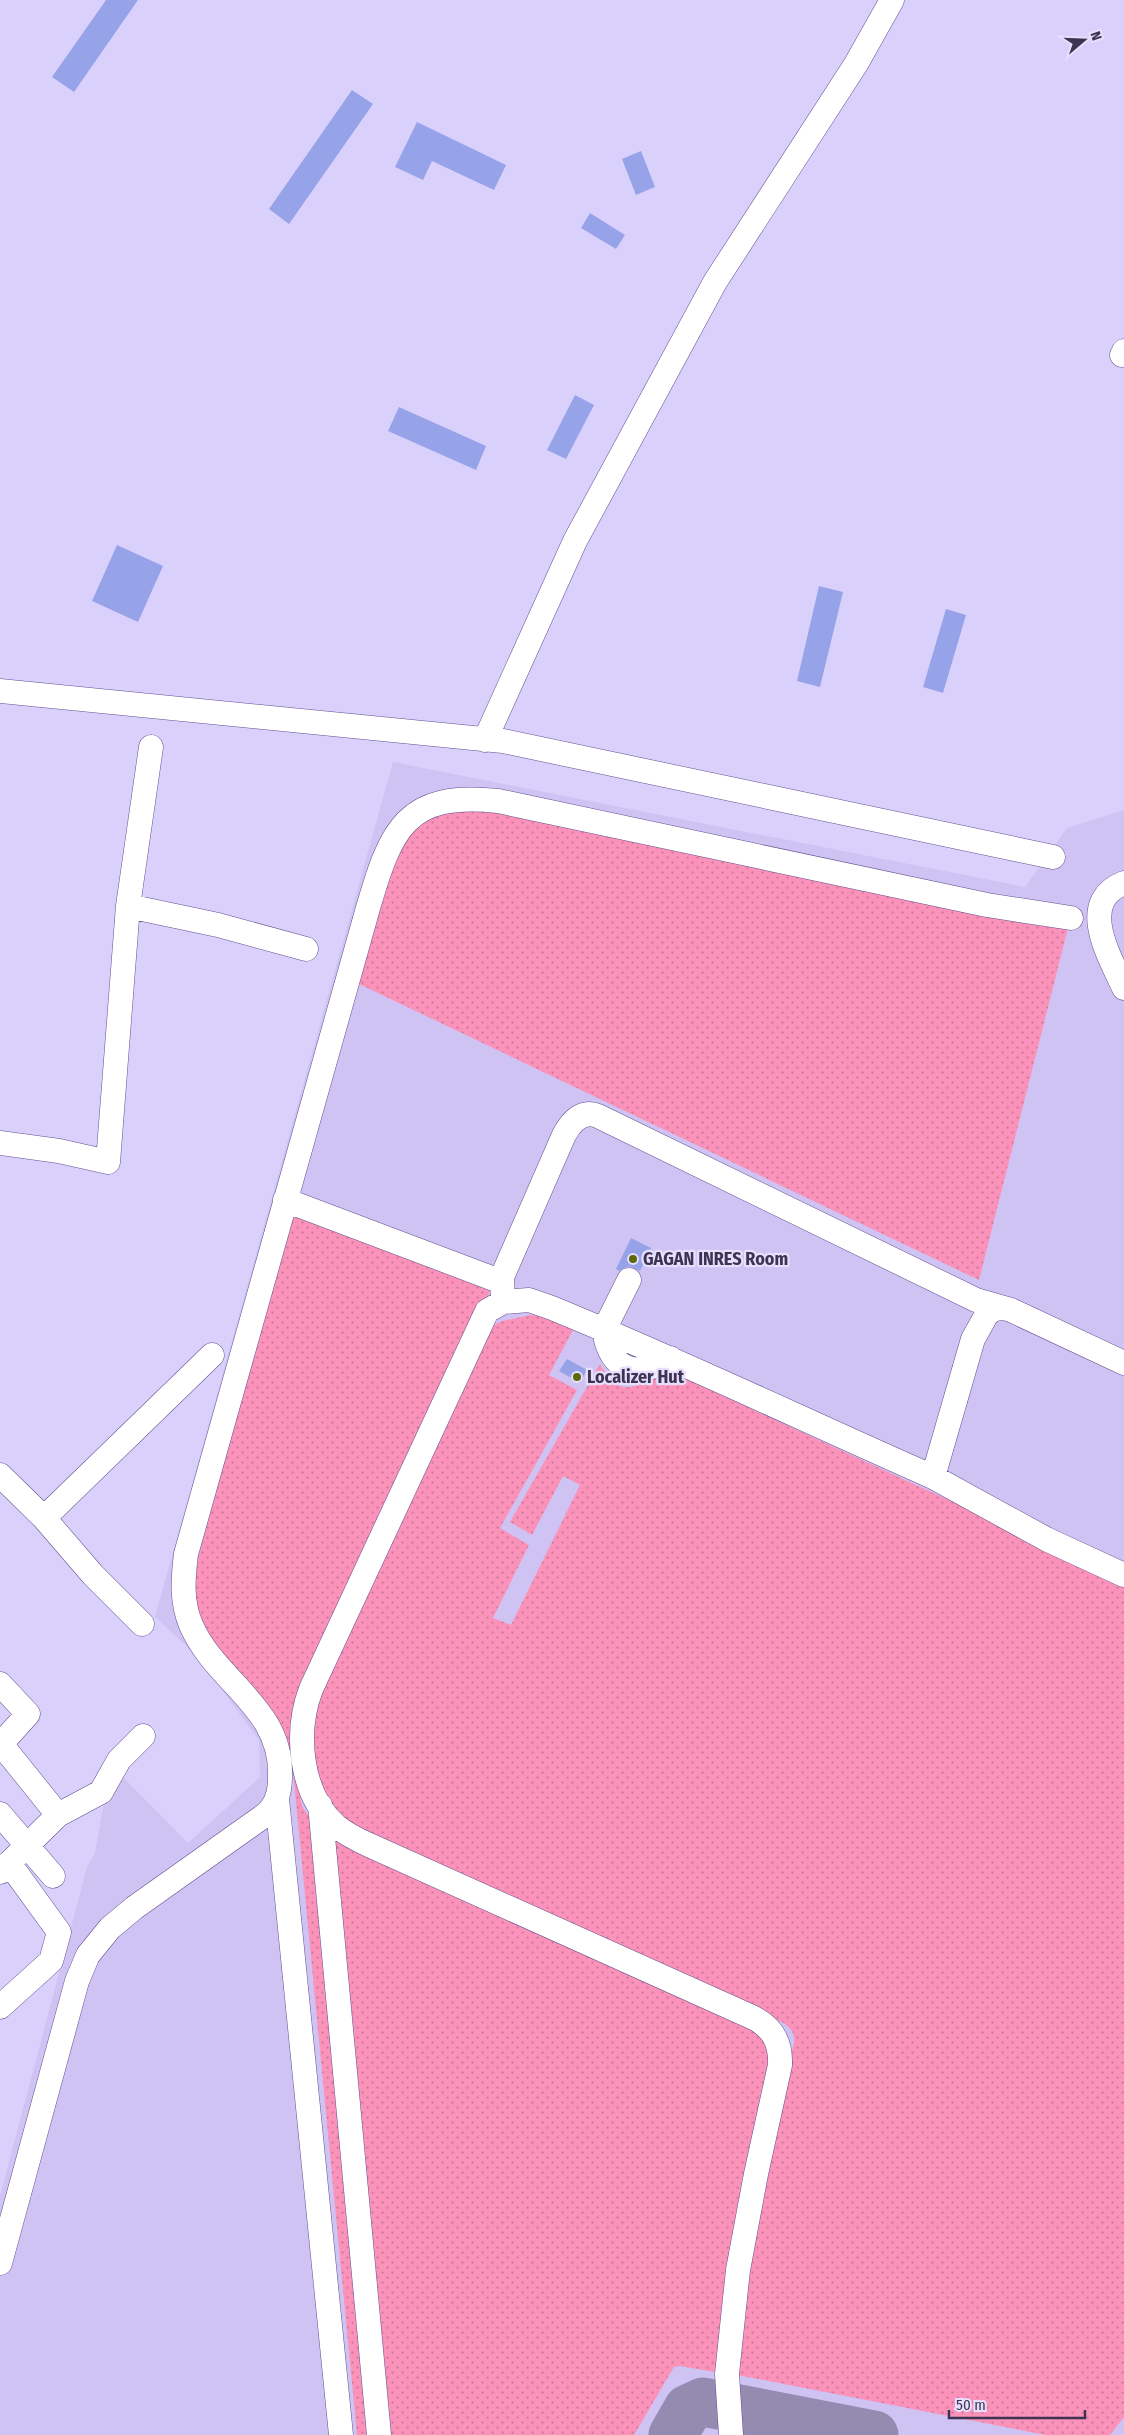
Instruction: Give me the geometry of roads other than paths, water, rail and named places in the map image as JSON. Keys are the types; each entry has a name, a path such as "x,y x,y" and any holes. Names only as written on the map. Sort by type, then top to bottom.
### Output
{"street":[{"path":"486,740 575,541 715,282 856,64 892,0"},
{"path":"0,691 513,744 1053,858"},
{"path":"0,1143 108,1162 128,906 151,747"},
{"path":"341,2435 277,1799 281,1770 278,1747 273,1733 252,1703 198,1639 187,1614 183,1581 186,1554 385,852 407,821 424,808 440,802 459,799 498,801 987,905 1071,918"},
{"path":"1124,883 1114,888 1104,899 1098,921 1107,951 1124,988"},
{"path":"128,906 218,925 306,949"},
{"path":"731,2435 727,2374 738,2270 756,2174 780,2065 779,2046 770,2029 754,2018 358,1840 336,1826 320,1805 309,1781 302,1745 303,1712 311,1688 487,1311 502,1292 564,1135 576,1118 592,1114 976,1300 1003,1308 1124,1363"},
{"path":"285,1200 502,1292 529,1300 670,1358 933,1477 1046,1539 1124,1576"},
{"path":"604,1330 628,1280"},
{"path":"933,1477 973,1339 987,1314 994,1309 1003,1308"},
{"path":"44,1518 212,1355"},
{"path":"0,1475 44,1518 93,1575 142,1624"},
{"path":"0,1684 28,1714 0,1744 58,1815"},
{"path":"0,2007 51,1961 60,1932 4,1868 58,1815 102,1792 119,1760 142,1736"},
{"path":"0,2263 77,1981 88,1955 110,1928 134,1908 256,1822 271,1810 277,1799"},
{"path":"320,1805 379,2435"},
{"path":"0,1814 53,1876"}],"place":[{"name":"GAGAN INRES Room","path":"633,1259"},
{"name":"Localizer Hut","path":"577,1377"}]}
